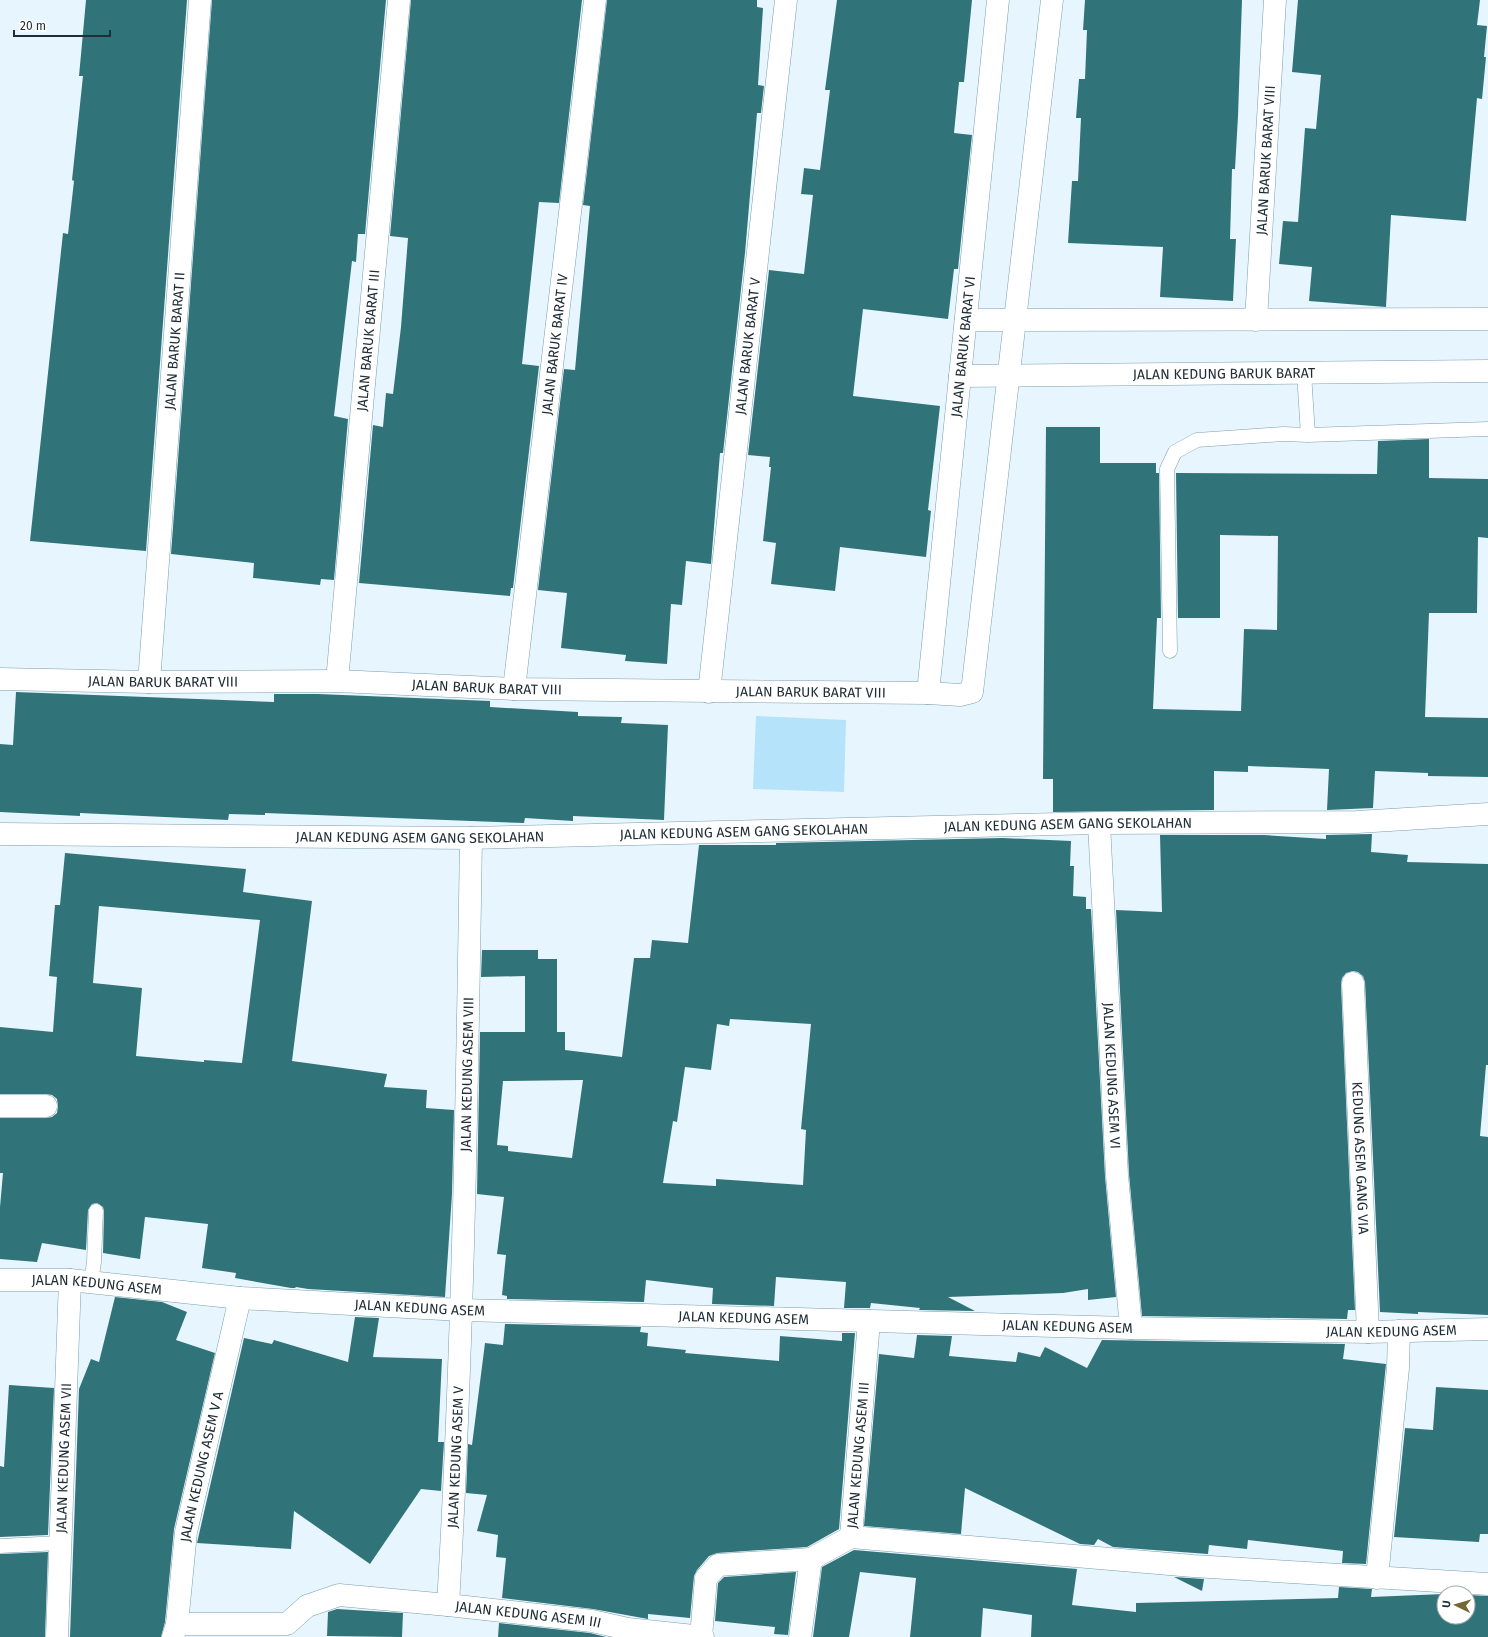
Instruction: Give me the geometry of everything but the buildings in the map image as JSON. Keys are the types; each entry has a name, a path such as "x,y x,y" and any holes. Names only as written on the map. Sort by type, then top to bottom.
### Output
{"street":[{"name":"JALAN BARUK BARAT II","path":"149,682 200,0"},
{"name":"JALAN BARUK BARAT III","path":"337,681 399,0"},
{"name":"JALAN BARUK BARAT IV","path":"514,689 595,0"},
{"name":"JALAN BARUK BARAT V","path":"709,692 786,0"},
{"name":"JALAN BARUK BARAT VI","path":"928,693 998,0"},
{"path":"1008,375 1052,0"},
{"name":"JALAN BARUK BARAT VIII","path":"1256,320 1275,0"},
{"path":"966,320 1488,318"},
{"name":"JALAN KEDUNG BARUK BARAT","path":"960,376 1488,371"},
{"name":"JALAN BARUK BARAT VIII","path":"0,679 149,682 337,681 514,689 709,692 928,693 960,695 972,692 1008,375"},
{"name":"JALAN KEDUNG ASEM GANG SEKOLAHAN","path":"0,834 471,838 1099,823 1357,822 1488,814"},
{"name":"JALAN KEDUNG ASEM VI","path":"1099,823 1116,1175 1132,1328"},
{"name":"JALAN KEDUNG ASEM VIII","path":"461,1310 471,838"},
{"name":"KEDUNG ASEM GANG VIA","path":"1353,983 1368,1332"},
{"path":"0,1106 46,1106"},
{"name":"JALAN KEDUNG ASEM","path":"0,1280 80,1281 240,1298 461,1310 1132,1328 1368,1332 1488,1329"},
{"name":"JALAN KEDUNG ASEM VII","path":"57,1637 60,1543 80,1281"},
{"name":"JALAN KEDUNG ASEM V A","path":"175,1630 186,1532 240,1298"},
{"name":"JALAN KEDUNG ASEM V","path":"448,1604 457,1452 461,1310"},
{"name":"JALAN KEDUNG ASEM III","path":"811,1559 851,1537 868,1321"},
{"path":"1377,1578 1398,1368 1399,1331"},
{"path":"851,1537 1193,1566 1488,1584"},
{"path":"702,1637 706,1578 718,1565 811,1559 800,1637"},
{"name":"JALAN KEDUNG ASEM III","path":"175,1630 287,1624 307,1606 339,1596 448,1604 592,1621 628,1629 702,1637"}],"lane":[{"path":"1304,373 1308,435"},
{"path":"1170,651 1167,469 1175,452 1197,440 1283,434 1308,435 1488,429"},
{"path":"80,1281 94,1262 96,1212"},
{"path":"0,1546 60,1543"}],"shaded area":[{"path":"756,716 846,720 844,792 753,789"}]}
